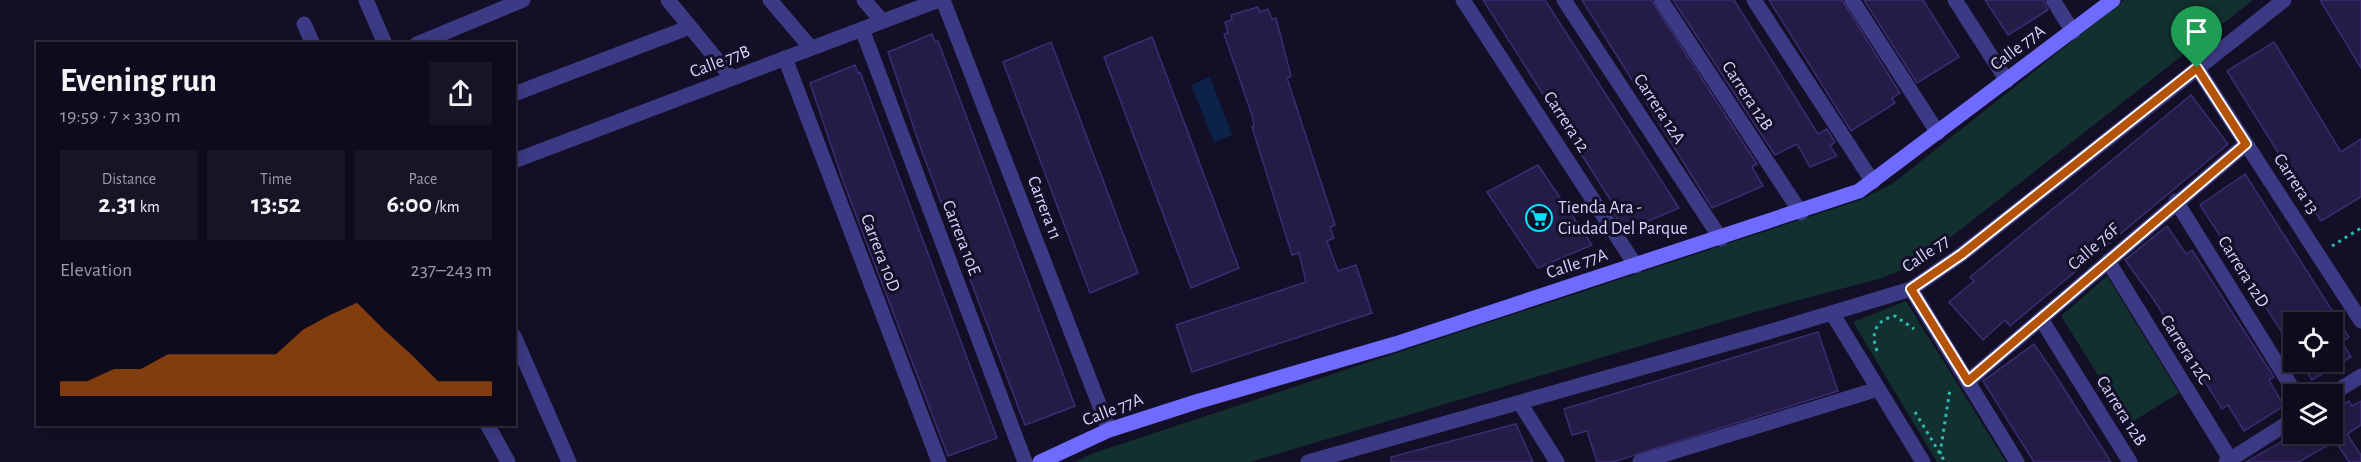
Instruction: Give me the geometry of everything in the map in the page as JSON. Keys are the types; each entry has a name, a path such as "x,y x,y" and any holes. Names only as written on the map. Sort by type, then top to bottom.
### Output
{"street":[{"path":"366,0 384,42"},
{"path":"422,42 523,0"},
{"path":"668,0 732,78"},
{"path":"770,0 811,48"},
{"path":"864,0 882,21"},
{"name":"Calle 77B","path":"516,160 941,0"},
{"name":"Carrera 11","path":"941,0 1109,430"},
{"name":"Carrera 12","path":"1463,0 1636,266"},
{"name":"Carrera 12A","path":"1564,0 1721,239"},
{"name":"Carrera 12B","path":"1661,0 1801,213"},
{"path":"1754,0 1873,182"},
{"path":"1852,0 1938,133"},
{"path":"1955,0 2007,81"},
{"path":"2053,0 2073,32"},
{"name":"Calle 77A","path":"1041,462 1109,430 1395,344 1801,213 1859,191 2113,0"},
{"name":"Calle 77","path":"1308,462 1911,289 1962,254 2284,0"},
{"path":"304,24 312,42"},
{"path":"516,93 690,27"},
{"name":"Carrera 10E","path":"862,29 1025,462"},
{"name":"Carrera 10D","path":"785,58 939,462"},
{"name":"Carrera 13","path":"2197,68 2361,321"},
{"name":"Calle 76F","path":"1968,381 2176,201 2246,144"},
{"name":"Carrera 12D","path":"2176,201 2290,384"},
{"name":"Carrera 12C","path":"2108,261 2228,461"},
{"path":"1911,289 2017,462"},
{"path":"1832,313 1923,462"},
{"name":"Carrera 12B","path":"2041,319 2130,462"},
{"path":"516,341 569,462"},
{"path":"2343,387 2361,376"},
{"path":"1640,462 1658,460 1878,389"},
{"path":"1520,403 1557,462"},
{"path":"488,426 508,462"},
{"path":"2228,461 2283,426"}],"path":[{"path":"2318,255 2361,228"},
{"path":"1882,359 1872,338 1875,327 1885,318 1895,316 1906,321 1919,337"},
{"path":"1940,454 1951,390 1946,381"},
{"path":"1911,407 1945,462"}],"green space":[{"path":"2124,0 2253,0 1918,263 1882,278 1755,312 1250,462 1075,462 1094,453 1860,200 1892,184"},
{"path":"2107,276 2179,393 2129,424 2061,316"},
{"path":"1906,301 2006,462 1937,462 1853,322"}],"water":[{"path":"1210,77 1232,135 1214,142 1191,85"}],"building":[{"path":"1483,0 1545,0 1679,208 1625,231 1611,209 1615,207"},
{"path":"1582,0 1651,0 1757,164 1752,167 1763,186 1712,208"},
{"path":"1673,0 1734,0 1818,134 1827,129 1835,142 1830,146 1837,156 1810,167 1797,144 1775,155"},
{"path":"1769,0 1842,0 1900,93 1892,98 1895,103 1851,131"},
{"path":"1864,0 1923,0 1959,57 1917,83"},
{"path":"1985,0 2043,0 2048,10 2008,35"},
{"path":"2320,0 2361,0 2361,68"},
{"path":"1258,7 1260,12 1268,9 1272,19 1276,18 1291,76 1287,78 1335,225 1330,227 1334,238 1327,241 1338,271 1356,265 1372,313 1192,372 1176,325 1306,282 1299,253 1292,255 1252,127 1254,126 1252,115 1224,34 1228,33 1225,22 1232,20 1231,15"},
{"path":"932,34 935,42 938,41 1075,406 1025,425 921,149 888,52"},
{"path":"1152,37 1239,268 1191,288 1104,57"},
{"path":"1051,42 1138,273 1090,293 1003,62"},
{"path":"2274,42 2341,152 2361,139 2361,197 2321,221 2227,71"},
{"path":"855,65 858,73 860,72 997,438 948,456 843,181 810,83"},
{"path":"2191,95 2228,144 2010,326 2005,320 1983,340 1949,302 1974,281 1970,277"},
{"name":"Tienda Ara - Ciudad Del Parque","path":"1538,165 1592,245 1538,268 1487,192"},
{"path":"2245,174 2333,312 2283,312 2283,334 2200,205"},
{"path":"2167,226 2186,254 2192,250 2274,377 2269,380 2283,407 2244,431 2228,405 2222,409 2154,300 2125,260"},
{"path":"2343,328 2349,337 2343,341"},
{"path":"1818,332 1838,391 1613,462 1597,462 1587,431 1572,435 1564,409"},
{"path":"2034,344 2111,462 2034,462 1983,381"},
{"path":"2343,344 2351,357 2343,362"},
{"path":"2307,372 2326,372 2312,380"},
{"path":"2349,401 2352,406 2361,401 2361,425 2347,434 2361,455 2361,462 2349,462 2337,444 2343,444 2343,405"},
{"path":"1516,424 1533,462 1391,462 1391,457"},
{"path":"2283,441 2283,444 2330,444 2299,462 2246,462"}],"place":[{"name":"Tienda Ara - Ciudad Del Parque","path":"1539,218"}],"route":[{"path":"2197,68 2246,144 2176,201 1968,381 1911,289 1962,254 2197,68"}]}
